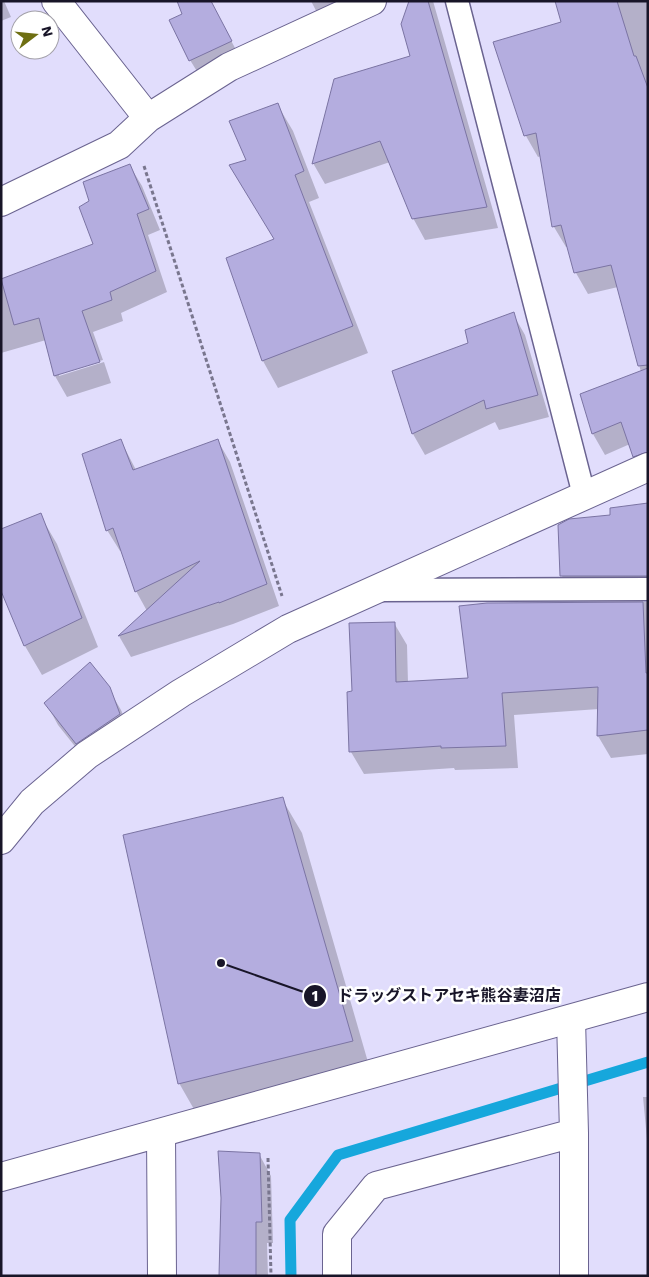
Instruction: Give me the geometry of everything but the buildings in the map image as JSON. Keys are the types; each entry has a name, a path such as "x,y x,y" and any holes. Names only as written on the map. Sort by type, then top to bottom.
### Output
{"street":[{"path":"56,1 141,125"},
{"path":"1,202 119,145 141,125 229,67 372,1"},
{"path":"1,840 32,802 86,755 181,693 292,627 648,467"},
{"path":"1,1177 648,997"},
{"path":"570,1019 574,1133 574,1276"},
{"path":"337,1276 337,1234 376,1186 574,1133"},
{"path":"161,1134 162,1276"}],"lane":[{"path":"457,1 584,495"},
{"path":"375,590 648,589"}],"path":[{"path":"141,125 292,627"},
{"path":"268,1158 271,1276"}],"waterway":[{"path":"291,1276 290,1220 338,1155 648,1062"}],"place":[{"name":"ドラッグストアセキ熊谷妻沼店","path":"221,963"}]}
